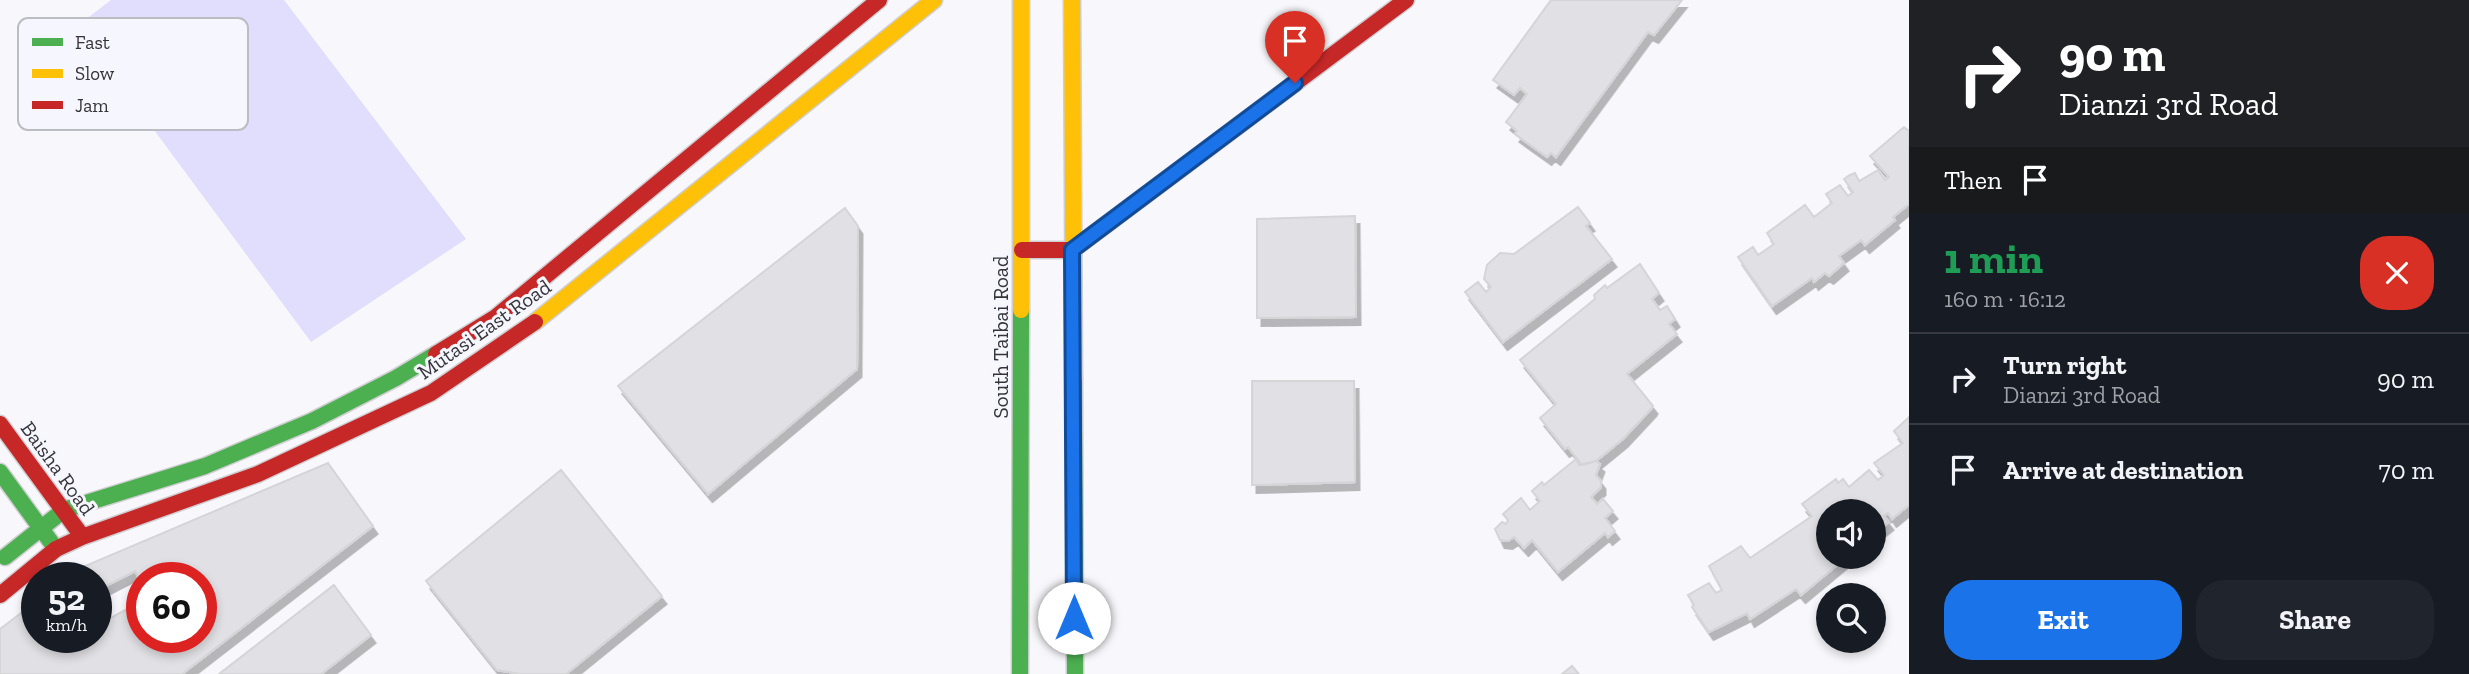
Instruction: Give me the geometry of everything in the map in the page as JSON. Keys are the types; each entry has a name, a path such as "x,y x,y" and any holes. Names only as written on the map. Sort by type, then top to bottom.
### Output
{"street":[{"name":"Mutasi East Road","path":"0,561 64,510 205,466 312,421 396,378 496,317 879,0"},
{"name":"Mutasi East Road","path":"0,594 56,549 82,537 258,474 431,393 540,318 934,0"},
{"name":"South Taibai Road","path":"1020,674 1021,0"},
{"path":"1072,0 1075,674"},
{"path":"1022,250 1072,250 1406,0"},
{"name":"Baisha Road","path":"0,424 82,537"},
{"path":"0,472 56,549"}],"shaded area":[{"path":"111,0 284,0 466,239 311,342 154,130 248,130 248,18 87,18"}],"building":[{"path":"1551,0 1682,0 1654,35 1648,32 1556,157 1551,153 1547,157 1515,134 1517,131 1506,122 1527,94 1520,88 1514,95 1493,80"},
{"path":"1904,127 1909,131 1909,204 1893,217 1895,220 1865,245 1861,240 1839,256 1844,263 1829,276 1825,273 1814,282 1812,278 1772,306 1738,257 1753,247 1758,255 1774,244 1767,233 1805,205 1814,217 1832,203 1826,194 1840,185 1848,196 1853,192 1844,179 1850,175 1855,173 1859,181 1878,170 1885,180 1889,177 1870,156"},
{"path":"1578,207 1590,223 1586,226 1612,259 1503,342 1465,292 1478,282 1486,292 1491,287 1484,279 1487,265 1500,253 1514,254"},
{"path":"845,208 858,226 857,369 708,494 618,386"},
{"path":"1355,216 1356,317 1257,318 1257,219"},
{"path":"1640,264 1659,293 1652,299 1660,310 1667,306 1675,319 1669,324 1677,334 1627,374 1652,408 1623,439 1596,461 1582,465 1540,418 1556,404 1520,360 1595,299 1594,295 1605,285 1607,288"},
{"path":"1252,381 1354,381 1355,482 1252,485"},
{"path":"1909,417 1909,505 1892,519 1888,513 1886,514 1886,499 1816,499 1816,569 1832,569 1801,595 1796,589 1750,619 1747,613 1709,632 1692,607 1694,605 1688,595 1709,583 1716,593 1722,590 1709,566 1741,546 1750,558 1812,516 1802,504 1836,479 1838,483 1843,479 1849,487 1869,470 1878,480 1884,475 1874,463 1903,443 1894,431"},
{"path":"1576,459 1579,465 1596,461 1600,464 1596,475 1601,481 1601,487 1591,497 1597,504 1603,499 1613,511 1605,518 1615,531 1608,537 1605,533 1558,572 1532,540 1524,548 1514,537 1508,541 1500,540 1495,529 1502,522 1506,524 1508,520 1503,514 1521,498 1530,510 1540,501 1532,491 1542,482 1544,485"},
{"path":"328,463 373,526 217,647 217,562 126,562 126,653 209,653 182,674 0,674 0,629 21,613 21,653 112,653 112,562 95,562"},
{"path":"561,470 662,596 566,674 520,674 497,670 426,581"},
{"path":"126,576 126,610 112,617 112,583"},
{"path":"334,585 371,635 321,674 219,674"},
{"path":"1572,666 1579,674 1562,674"}],"traffic: fast":[{"path":"1020,674 1021,310"},
{"path":"5,557 64,510 205,466 312,421 396,378 436,354"},
{"path":"1074,378 1075,674"},
{"path":"0,472 56,549"}],"traffic: slow":[{"path":"535,322 934,0"},
{"path":"1021,0 1021,310"},
{"path":"1072,0 1074,378"}],"traffic: jam":[{"path":"436,354 496,317 879,0"},
{"path":"1022,250 1072,250 1406,0"},
{"path":"0,595 56,549 82,537 258,474 431,393 535,322"},
{"path":"0,424 79,532"}],"route":[{"path":"1074,618 1072,250 1295,83"}]}
